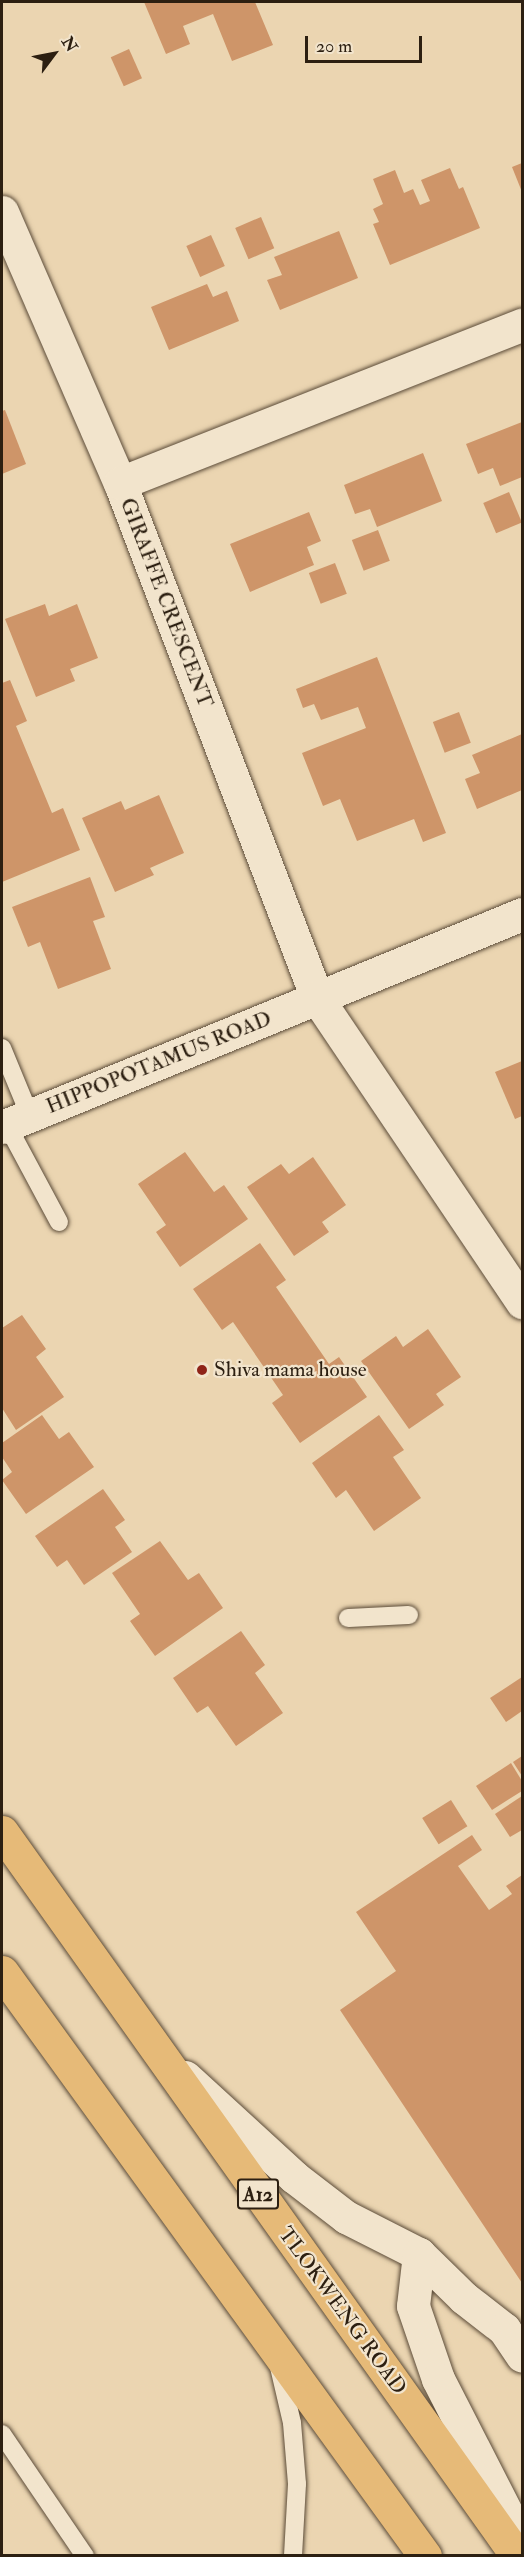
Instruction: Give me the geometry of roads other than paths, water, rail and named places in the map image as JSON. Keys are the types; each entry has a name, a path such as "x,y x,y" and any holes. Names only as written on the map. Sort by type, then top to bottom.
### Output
{"main road":[{"name":"TLOKWENG ROAD","path":"2,1832 152,2047 518,2556"},
{"path":"2,1972 425,2556"}],"street":[{"name":"GIRAFFE CRESCENT","path":"2,212 120,483 316,998 522,1302"},
{"path":"120,483 522,325"},
{"name":"HIPPOPOTAMUS ROAD","path":"13,1123 522,914"},
{"path":"152,2047 294,2177 345,2217 419,2254 464,2298 504,2329 522,2356"},
{"path":"419,2254 413,2306 438,2379 522,2543"}],"lane":[{"path":"2,1048 13,1123 59,1222"},
{"path":"348,1618 409,1615"},
{"path":"273,2344 292,2423 297,2484 293,2556"},
{"path":"2,2434 85,2556"}],"place":[{"name":"Shiva mama house","path":"202,1370"}]}
